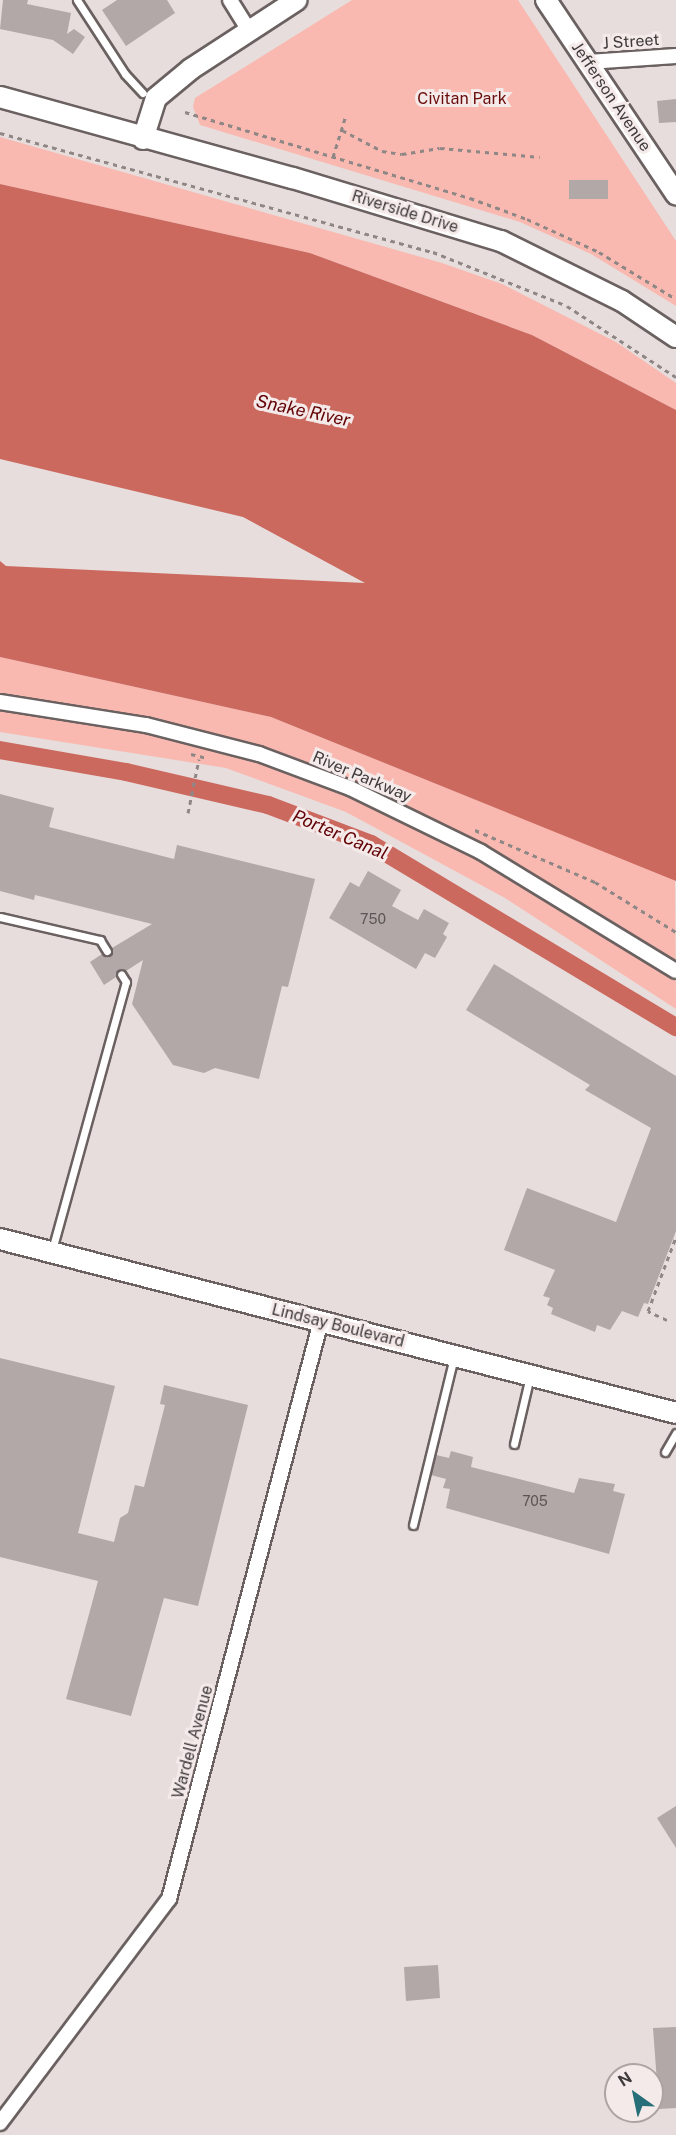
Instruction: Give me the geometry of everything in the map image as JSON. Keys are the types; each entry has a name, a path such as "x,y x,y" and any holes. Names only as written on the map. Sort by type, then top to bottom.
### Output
{"street":[{"path":"230,0 249,31"},
{"path":"143,139 156,98 249,31 297,0"},
{"name":"Jefferson Avenue","path":"546,0 676,194"},
{"name":"J Street","path":"588,62 676,56"},
{"name":"Riverside Drive","path":"0,97 143,139 293,178 501,241 612,296 676,338"},
{"name":"River Parkway","path":"0,702 146,725 259,754 350,788 481,852 676,971"},
{"name":"Lindsay Boulevard","path":"0,1239 531,1373 676,1413"},
{"name":"Wardell Avenue","path":"0,2123 169,1899 321,1321"}],"lane":[{"path":"77,0 125,74 143,93"},
{"path":"0,917 100,940 107,951"},
{"path":"52,1253 126,982 121,974"},
{"path":"413,1525 455,1354"},
{"path":"514,1444 531,1373"},
{"path":"665,1452 676,1433"}],"path":[{"path":"185,112 470,198 527,219 599,252 676,299"},
{"path":"333,157 346,115"},
{"path":"342,130 382,151 402,154 440,148 540,157"},
{"path":"0,133 433,252 567,306 676,377"},
{"path":"188,813 199,758"},
{"path":"667,1320 648,1311 676,1237"}],"green space":[{"name":"Civitan Park","path":"352,0 518,0 676,241 676,306 591,254 520,222 200,125 193,107 195,98"},
{"path":"0,137 442,263 502,284 616,342 676,383 676,410 532,335 310,253 0,184"},
{"path":"0,657 271,717 675,880 676,1009 505,898 346,812 226,768 0,732"}],"water":[{"name":"Snake River","path":"0,184 310,253 532,335 676,410 676,881 271,717 0,657 0,561 6,566 365,583 243,517 0,459"}],"building":[{"path":"3,0 28,0 27,4 71,13 67,34 74,29 85,37 73,54 53,40 0,29"},
{"path":"117,0 167,0 175,13 126,46 102,10"},
{"path":"676,99 676,122 659,123 657,101"},
{"path":"569,180 608,180 608,199 569,199"},
{"path":"0,794 54,808 49,827 174,859 177,845 315,879 288,987 282,986 259,1079 215,1068 204,1073 173,1065 132,1004 143,960 126,971 118,970 116,977 104,985 90,962 102,954 109,956 112,948 152,924 35,895 34,900 0,891"},
{"path":"368,871 401,890 392,906 418,920 424,909 449,923 443,934 447,937 435,958 425,953 416,969 329,918 350,882 359,887"},
{"path":"494,964 676,1076 676,1231 648,1304 644,1303 638,1317 622,1311 610,1330 597,1325 595,1332 551,1314 553,1308 547,1305 550,1298 543,1296 555,1270 504,1250 527,1188 616,1222 651,1128 585,1090 590,1085 466,1010"},
{"path":"0,1358 115,1386 78,1533 114,1542 120,1518 128,1513 135,1485 144,1487 165,1405 160,1404 164,1385 248,1405 198,1606 164,1598 131,1716 66,1699 98,1581 0,1557"},
{"path":"451,1451 473,1457 471,1467 574,1493 579,1478 615,1484 613,1491 625,1494 609,1554 446,1508 450,1489 443,1488 446,1479 431,1475 436,1455 449,1458"},
{"path":"676,1806 676,1848 657,1818"},
{"path":"438,1965 440,1998 406,2001 404,1967"},
{"path":"676,2027 676,2108 664,2109 664,2063 656,2063 653,2028"}],"waterway":[{"name":"Porter Canal","path":"0,750 126,772 268,805 371,844 676,1027"}]}
